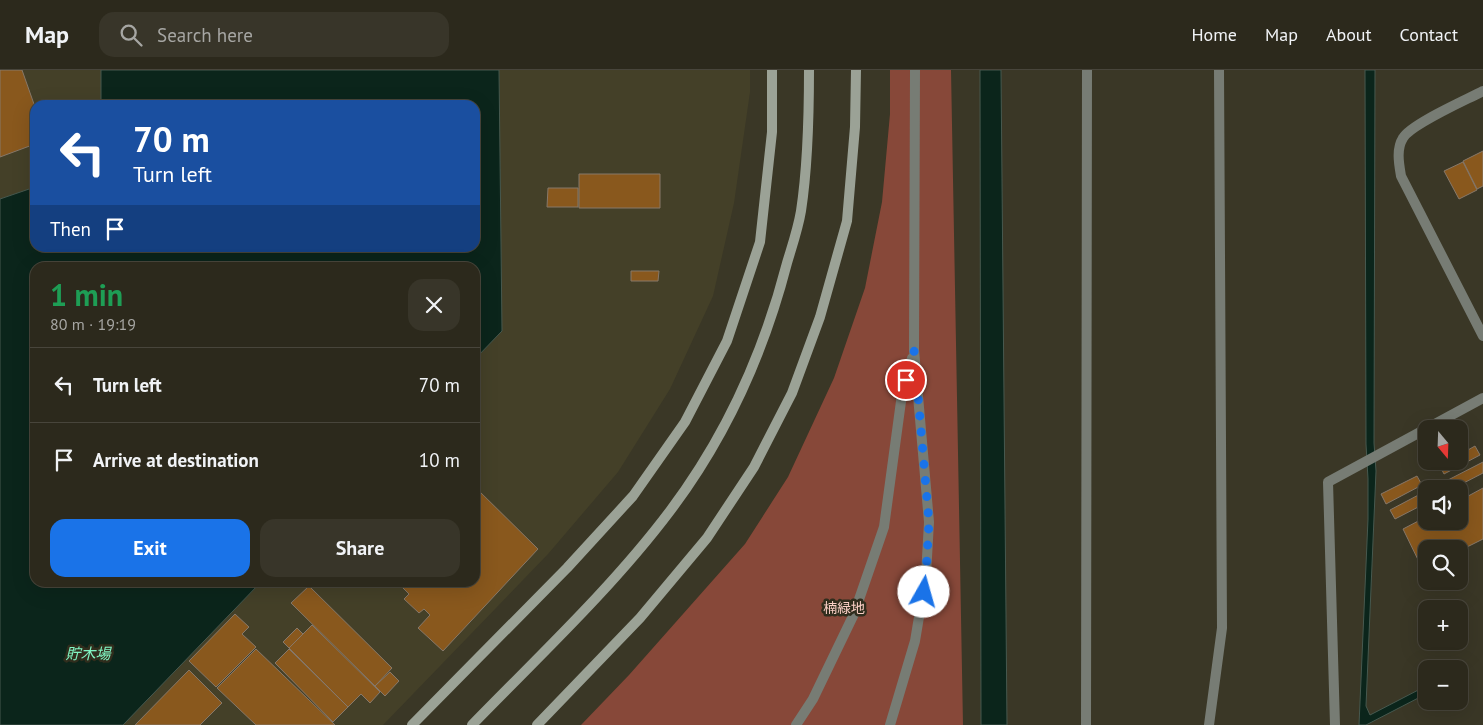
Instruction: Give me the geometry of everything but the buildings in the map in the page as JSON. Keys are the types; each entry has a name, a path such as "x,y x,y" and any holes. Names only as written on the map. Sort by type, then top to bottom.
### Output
{"street":[{"path":"412,725 567,568 633,496 685,422 727,341 760,242 772,132 772,70"},
{"path":"472,725 606,587 670,511 714,444 749,375 776,304 801,213 809,125 809,70"},
{"path":"537,725 640,618 707,538 754,467 792,393 820,318 847,221 856,127 856,70"},
{"path":"890,725 915,641 926,575 929,522 914,350 915,70"},
{"path":"1086,725 1087,70"},
{"path":"1209,725 1222,628 1219,70"},
{"path":"1483,91 1422,122 1403,138 1398,156 1401,176 1483,336"},
{"path":"796,725 813,699 854,614 884,527 902,394 914,350"},
{"path":"1335,725 1328,482 1483,398"}],"shaded area":[{"path":"0,70 101,70 101,100 30,100 30,189 0,199"},
{"path":"499,70 750,70 750,92 734,203 713,296 670,389 618,472 548,554 383,725 123,725 256,587 480,587 480,354 502,330"}],"green space":[{"name":"楠緑地","path":"890,70 951,70 963,725 581,725 629,675 745,544 788,477 834,378 865,288 882,202 890,114"}],"water":[{"name":"貯木場","path":"101,70 499,70 502,331 480,354 480,262 30,262 30,587 256,587 123,725 0,725 0,199 30,189 30,252 480,252 480,100 101,100"},
{"path":"980,70 1001,70 1007,725 981,725"},
{"path":"1365,70 1375,70 1374,443 1376,471 1366,706 1370,715 1418,690 1418,698 1366,725 1359,725 1368,519"}],"route":[{"path":"906,380 914,350 929,522 924,592"}]}
